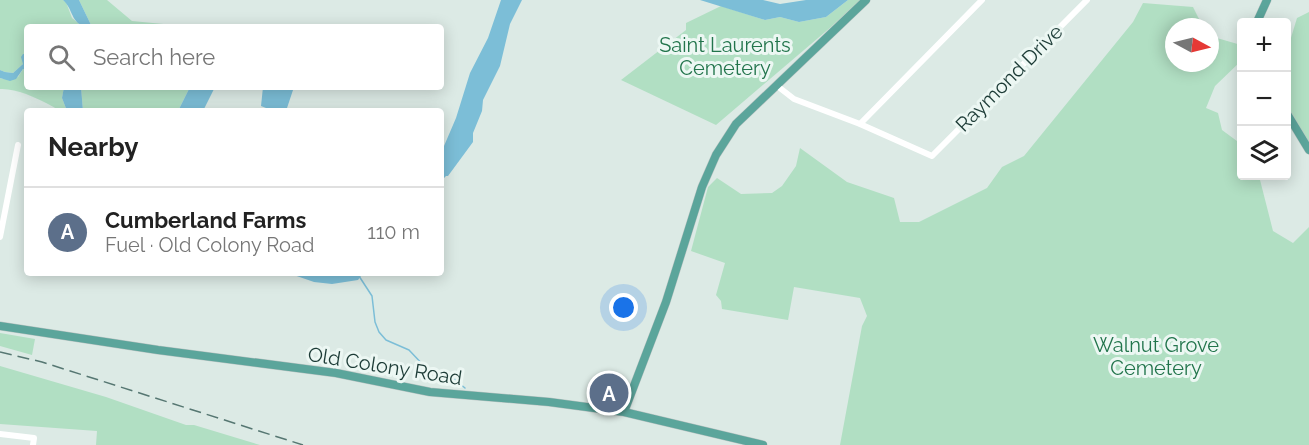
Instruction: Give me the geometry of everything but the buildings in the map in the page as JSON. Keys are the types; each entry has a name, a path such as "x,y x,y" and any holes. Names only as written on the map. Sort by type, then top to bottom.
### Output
{"main road":[{"path":"624,412 666,302 702,187 716,155 736,124 866,0"},
{"path":"1259,18 1267,0"},
{"path":"1291,119 1309,150"},
{"name":"Old Colony Road","path":"0,326 150,349 336,373 430,392 549,402 624,412 764,445"}],"street":[{"path":"776,85 794,99 860,124 982,0"},
{"name":"Raymond Drive","path":"860,124 932,156 1087,0"},
{"path":"0,237 3,205 18,145"},
{"path":"0,434 34,438 33,445"}],"green space":[{"path":"0,0 63,0 66,2 72,18 79,24 24,24 23,64 13,73 0,70"},
{"path":"79,0 107,0 132,21 164,24 91,24"},
{"name":"Saint Laurents Cemetery","path":"848,0 860,0 716,125 621,80 686,30 686,23 721,6 765,20 780,17 799,22 826,17"},
{"name":"Walnut Grove Cemetery","path":"1143,3 1193,7 1198,18 1165,18 1165,72 1219,72 1219,39 1237,44 1237,65 1215,86 1206,108 1218,113 1222,130 1237,141 1237,180 1260,180 1273,231 1293,243 1309,227 1309,445 840,445 862,326 867,316 860,298 794,287 788,320 722,309 721,301 716,295 725,263 691,251 708,187 717,178 741,194 772,193 782,186 796,166 800,148 847,182 894,198 900,222 919,222 987,188 1002,167 1024,156 1133,22"},
{"path":"1309,12 1309,142 1291,113 1291,38 1297,18"},
{"path":"24,69 24,90 63,90 62,98 66,108 55,108 25,94 0,89 0,78 18,77"},
{"path":"81,90 188,90 180,108 83,108"},
{"path":"0,333 35,339 32,355 0,346"},
{"path":"0,366 106,397 186,425 194,425 260,445 96,445 97,431 0,424"}],"water":[{"path":"63,0 79,0 91,24 80,24 76,21"},
{"path":"501,0 522,0 510,24 500,66 483,100 482,111 473,133 473,142 448,176 444,178 444,146 456,118 470,73 488,38"},
{"path":"700,0 763,0 780,4 806,0 848,0 826,17 799,22 780,17 765,20"},
{"path":"24,54 24,69 16,79 10,81 0,78 0,70 13,73 23,64 21,57"},
{"path":"63,90 81,90 83,108 66,108 62,98"},
{"path":"188,90 214,90 204,108 180,108"},
{"path":"263,90 293,90 287,108 261,106"},
{"path":"297,276 361,276 358,280 332,284 314,282"}],"waterway":[{"path":"359,276 372,296 375,322 379,332 386,340 409,350 426,368 454,379 465,388"}],"railway":[{"path":"0,352 42,362 303,445"}],"place":[{"name":"Cumberland Farms","path":"609,393"}]}
